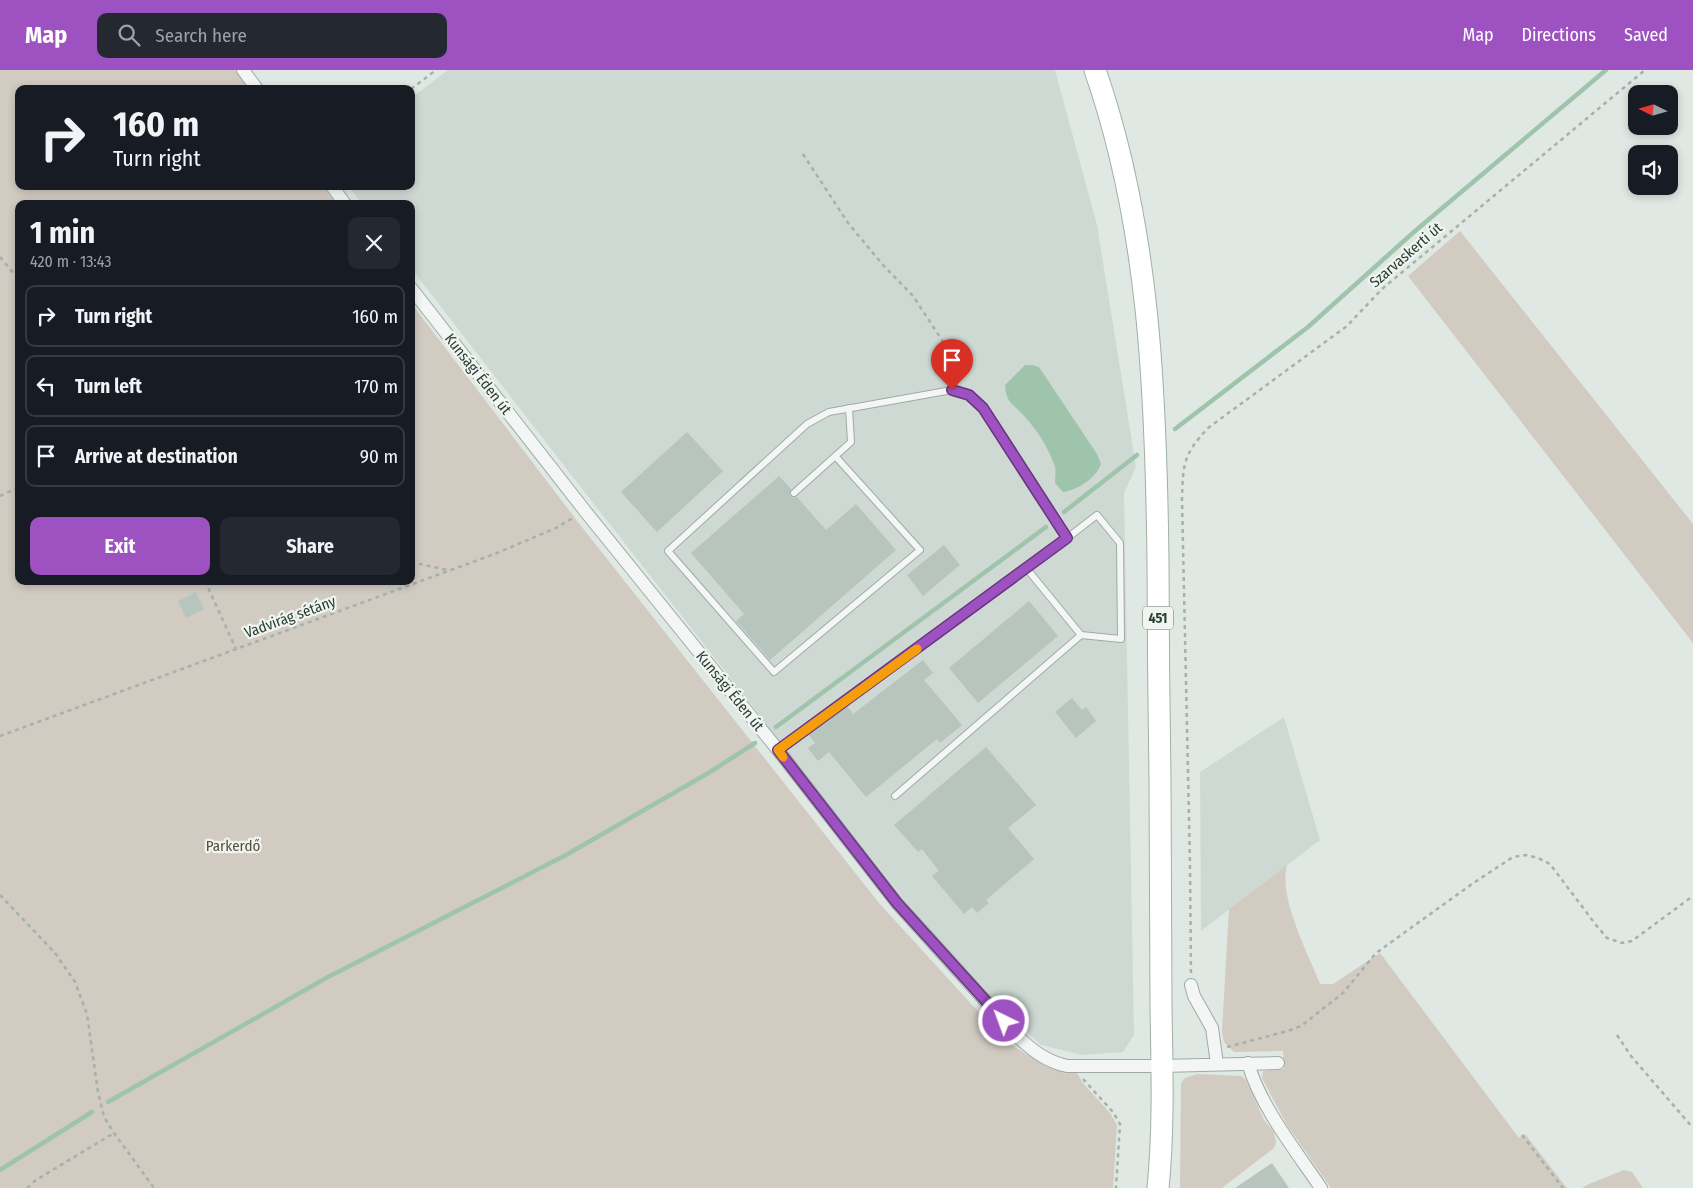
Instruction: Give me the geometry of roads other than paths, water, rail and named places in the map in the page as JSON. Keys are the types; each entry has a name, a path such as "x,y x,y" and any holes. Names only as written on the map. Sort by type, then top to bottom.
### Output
{"main road":[{"name":"451","path":"1095,70 1111,119 1134,217 1146,303 1151,359 1157,494 1162,1066 1160,1183"}],"street":[{"path":"243,70 254,85"},
{"name":"Kunsági Éden út","path":"415,293 585,511 778,750 897,903 1017,1036 1034,1052 1054,1063 1066,1066 1278,1063"},
{"path":"1191,985 1194,996 1212,1028 1217,1064"},
{"path":"1248,1063 1253,1080 1262,1099 1321,1188"}],"lane":[{"path":"836,457 920,550 774,672 668,551 807,424 829,412 952,390 969,395 983,408 1067,538"},
{"path":"794,493 851,442 849,408"},
{"path":"778,750 1027,569 1097,515 1120,543 1121,639 1081,634 1027,569"},
{"path":"895,796 1081,634"}],"waterway":[{"path":"1175,429 1308,327 1415,231 1606,70"},
{"path":"1064,512 1137,455"},
{"path":"776,727 1046,527"},
{"path":"108,1102 328,977 566,855 710,772 755,743"},
{"path":"0,1170 92,1112"}],"park label":[{"name":"Parkerdő","path":"233,846"}]}
